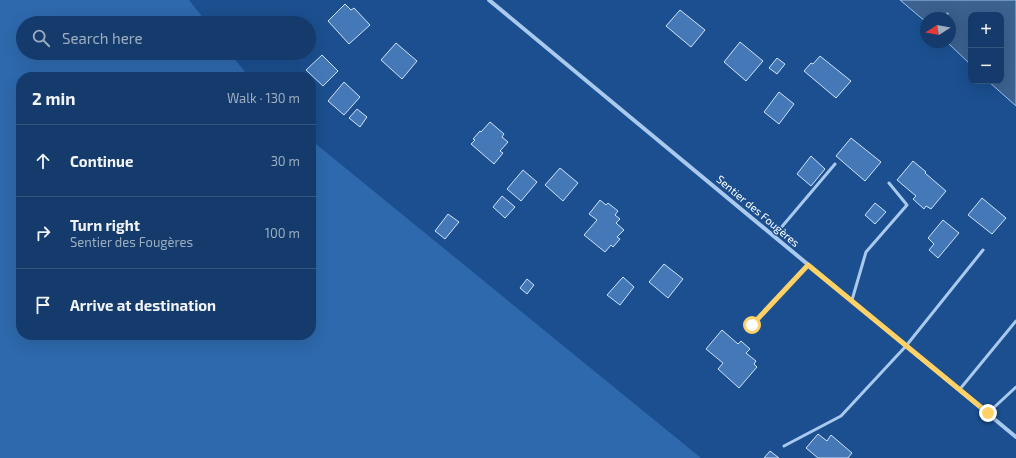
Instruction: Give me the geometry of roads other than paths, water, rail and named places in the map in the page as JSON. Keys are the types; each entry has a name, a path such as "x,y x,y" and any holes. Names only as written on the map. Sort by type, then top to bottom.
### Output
{"street":[{"name":"Sentier des Fougères","path":"489,0 906,346 960,389 1016,437"}],"lane":[{"path":"774,236 835,164"},
{"path":"852,300 866,252 907,205 889,183"},
{"path":"784,446 841,416 906,346 983,250"},
{"path":"752,325 808,265"},
{"path":"960,389 1016,321"},
{"path":"988,413 1016,387"}]}
